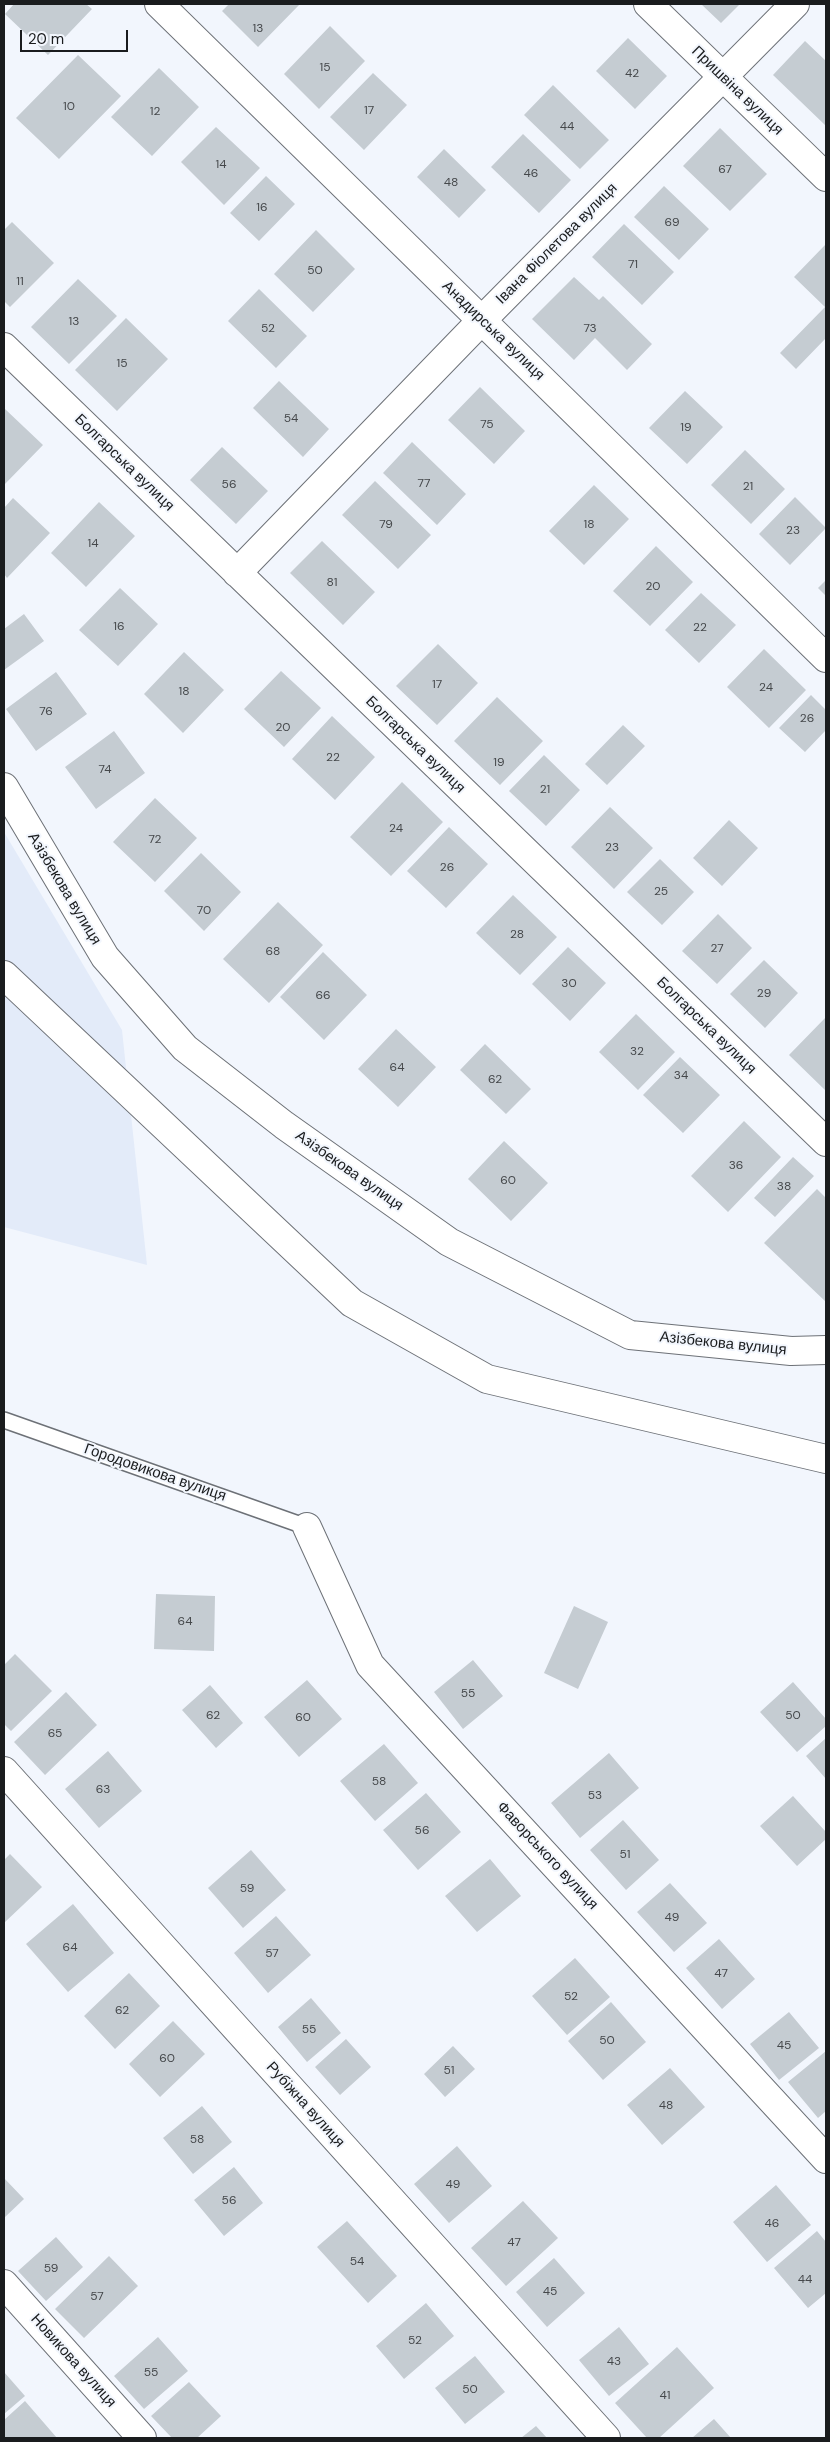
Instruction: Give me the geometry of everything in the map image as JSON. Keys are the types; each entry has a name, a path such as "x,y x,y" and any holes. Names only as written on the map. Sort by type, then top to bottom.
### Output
{"street":[{"name":"Анадирська вулиця","path":"159,4 826,658"},
{"name":"Пришвіна вулиця","path":"648,4 826,177"},
{"name":"Івана Фіолетова вулиця","path":"237,573 482,320 795,4"},
{"name":"Болгарська вулиця","path":"4,347 826,1142"},
{"name":"Азізбекова вулиця","path":"4,787 105,957 185,1048 284,1125 449,1242 630,1335 791,1351 826,1350"},
{"path":"4,975 352,1303 487,1379 826,1459"},
{"name":"Фаворського вулиця","path":"307,1526 370,1665 826,2159"},
{"name":"Рубіжна вулиця","path":"4,1771 606,2438"},
{"name":"Новикова вулиця","path":"4,2284 142,2438"}],"lane":[{"name":"Городовикова вулиця","path":"4,1420 307,1526"}],"shaded area":[{"path":"4,832 122,1030 147,1265 4,1227"}],"building":[{"path":"14,4 86,4 92,9 48,55 5,14"},
{"path":"229,4 300,4 258,47 222,11"},
{"path":"701,4 740,4 721,23"},
{"path":"330,26 365,61 319,109 284,74"},
{"path":"628,38 667,76 635,109 596,71"},
{"path":"805,41 826,61 825,125 773,75"},
{"path":"78,55 121,96 59,159 16,118"},
{"path":"159,68 199,107 152,156 111,117"},
{"path":"373,73 407,105 364,150 330,117"},
{"path":"553,85 609,140 580,169 524,115"},
{"path":"216,127 260,168 224,205 181,162"},
{"path":"720,128 767,174 730,211 683,166"},
{"path":"523,134 571,180 539,213 491,167"},
{"path":"444,149 486,190 459,218 417,177"},
{"path":"266,176 295,204 259,241 230,213"},
{"path":"664,186 709,229 679,260 634,217"},
{"path":"12,222 54,263 10,307 4,301 4,230"},
{"path":"624,224 674,272 642,305 592,257"},
{"path":"316,230 355,269 313,312 274,274"},
{"path":"826,244 826,338 796,369 780,353 825,307 794,277"},
{"path":"574,277 599,300 603,296 652,344 627,370 595,338 574,360 532,319"},
{"path":"78,279 117,316 69,364 31,327"},
{"path":"259,289 307,336 276,368 228,321"},
{"path":"126,318 168,359 117,411 75,370"},
{"path":"279,381 329,429 303,457 253,408"},
{"path":"480,387 525,431 494,464 448,420"},
{"path":"685,391 723,427 687,464 649,428"},
{"path":"4,410 43,445 4,485"},
{"path":"412,442 466,494 437,525 383,473"},
{"path":"222,447 268,491 236,524 190,480"},
{"path":"745,450 785,489 751,524 711,485"},
{"path":"375,481 431,535 398,569 342,515"},
{"path":"594,485 629,519 584,565 549,531"},
{"path":"795,497 826,528 790,565 759,534"},
{"path":"13,498 50,533 7,578 4,574 4,508"},
{"path":"99,502 135,536 86,587 51,553"},
{"path":"322,541 375,592 343,625 290,573"},
{"path":"656,546 693,582 650,626 613,591"},
{"path":"826,580 826,596 818,588"},
{"path":"120,588 158,624 118,666 79,630"},
{"path":"701,593 736,625 699,663 665,630"},
{"path":"24,614 44,641 4,670 4,629"},
{"path":"438,644 478,683 437,725 396,686"},
{"path":"764,649 806,690 769,728 727,687"},
{"path":"184,652 224,690 183,733 144,694"},
{"path":"281,671 321,708 284,747 244,709"},
{"path":"56,672 87,714 36,751 6,709"},
{"path":"811,695 826,710 826,730 805,752 779,728"},
{"path":"497,697 543,741 500,785 454,741"},
{"path":"332,716 375,757 335,800 292,759"},
{"path":"623,725 645,746 607,785 585,764"},
{"path":"114,731 145,773 96,809 65,767"},
{"path":"544,755 580,790 546,826 509,791"},
{"path":"402,782 443,822 391,876 350,837"},
{"path":"155,798 197,838 155,882 113,842"},
{"path":"610,807 653,848 614,889 571,847"},
{"path":"729,820 758,848 722,886 693,858"},
{"path":"449,827 488,864 446,908 407,871"},
{"path":"201,853 241,892 204,931 164,891"},
{"path":"660,859 694,892 662,925 627,892"},
{"path":"513,895 557,937 520,975 476,933"},
{"path":"278,902 323,945 269,1003 223,959"},
{"path":"718,914 752,948 717,984 682,951"},
{"path":"568,947 606,983 570,1021 532,984"},
{"path":"323,952 367,995 324,1040 280,997"},
{"path":"764,960 798,993 765,1028 730,994"},
{"path":"636,1014 675,1052 638,1090 599,1052"},
{"path":"826,1017 826,1091 789,1055"},
{"path":"396,1029 436,1067 398,1107 358,1069"},
{"path":"485,1044 531,1089 506,1114 460,1070"},
{"path":"680,1057 720,1095 683,1133 643,1095"},
{"path":"744,1121 781,1157 728,1212 691,1176"},
{"path":"504,1141 548,1183 511,1221 468,1179"},
{"path":"793,1157 814,1176 775,1217 754,1198"},
{"path":"817,1189 826,1198 826,1302 764,1243"},
{"path":"156,1594 215,1596 214,1651 154,1649"},
{"path":"574,1606 608,1622 578,1689 544,1673"},
{"path":"15,1654 52,1691 11,1731 4,1724 4,1665"},
{"path":"473,1660 503,1696 463,1729 434,1692"},
{"path":"307,1680 342,1719 299,1757 264,1717"},
{"path":"793,1682 826,1719 826,1726 797,1752 760,1712"},
{"path":"210,1685 243,1723 216,1748 182,1710"},
{"path":"66,1692 97,1725 45,1775 14,1742"},
{"path":"826,1738 826,1779 806,1756"},
{"path":"384,1744 418,1783 375,1821 340,1781"},
{"path":"108,1751 142,1791 99,1828 65,1789"},
{"path":"609,1753 639,1788 580,1838 551,1803"},
{"path":"426,1793 461,1832 418,1870 383,1830"},
{"path":"793,1796 826,1832 826,1839 797,1866 760,1826"},
{"path":"623,1820 659,1860 626,1890 590,1850"},
{"path":"251,1850 286,1890 243,1928 208,1888"},
{"path":"10,1854 42,1887 4,1923 4,1860"},
{"path":"490,1859 521,1896 477,1932 445,1896"},
{"path":"670,1883 707,1923 674,1952 637,1912"},
{"path":"73,1904 114,1953 68,1992 26,1944"},
{"path":"276,1916 311,1955 268,1993 234,1953"},
{"path":"719,1939 755,1979 722,2009 686,1968"},
{"path":"575,1958 610,1997 567,2035 532,1996"},
{"path":"129,1973 160,2006 115,2049 84,2016"},
{"path":"311,1998 341,2033 307,2062 278,2027"},
{"path":"611,2002 646,2042 603,2080 568,2041"},
{"path":"789,2012 819,2048 779,2080 750,2044"},
{"path":"173,2021 205,2054 160,2097 129,2064"},
{"path":"346,2039 371,2067 340,2095 315,2067"},
{"path":"453,2046 475,2069 445,2097 424,2074"},
{"path":"826,2051 826,2111 818,2118 788,2082"},
{"path":"670,2068 705,2107 662,2145 627,2105"},
{"path":"202,2106 232,2142 193,2174 163,2138"},
{"path":"457,2146 492,2186 449,2223 414,2184"},
{"path":"234,2167 263,2203 224,2236 194,2200"},
{"path":"4,2178 24,2199 4,2218"},
{"path":"776,2185 811,2225 767,2262 733,2222"},
{"path":"523,2201 558,2238 506,2286 471,2248"},
{"path":"347,2221 397,2276 368,2303 317,2247"},
{"path":"817,2231 826,2242 826,2293 808,2308 774,2268"},
{"path":"56,2237 83,2267 46,2301 18,2271"},
{"path":"109,2256 138,2286 84,2338 55,2309"},
{"path":"554,2258 585,2293 547,2327 516,2292"},
{"path":"426,2303 454,2336 404,2379 376,2346"},
{"path":"619,2327 649,2364 609,2396 579,2360"},
{"path":"158,2337 188,2371 144,2409 114,2376"},
{"path":"677,2347 714,2388 659,2438 647,2438 615,2403"},
{"path":"475,2356 505,2392 465,2424 435,2388"},
{"path":"4,2372 25,2396 4,2414"},
{"path":"189,2382 221,2416 197,2438 172,2438 151,2416"},
{"path":"25,2401 57,2438 4,2438 4,2420"},
{"path":"714,2419 731,2438 692,2438"},
{"path":"536,2426 547,2438 521,2438"}]}
